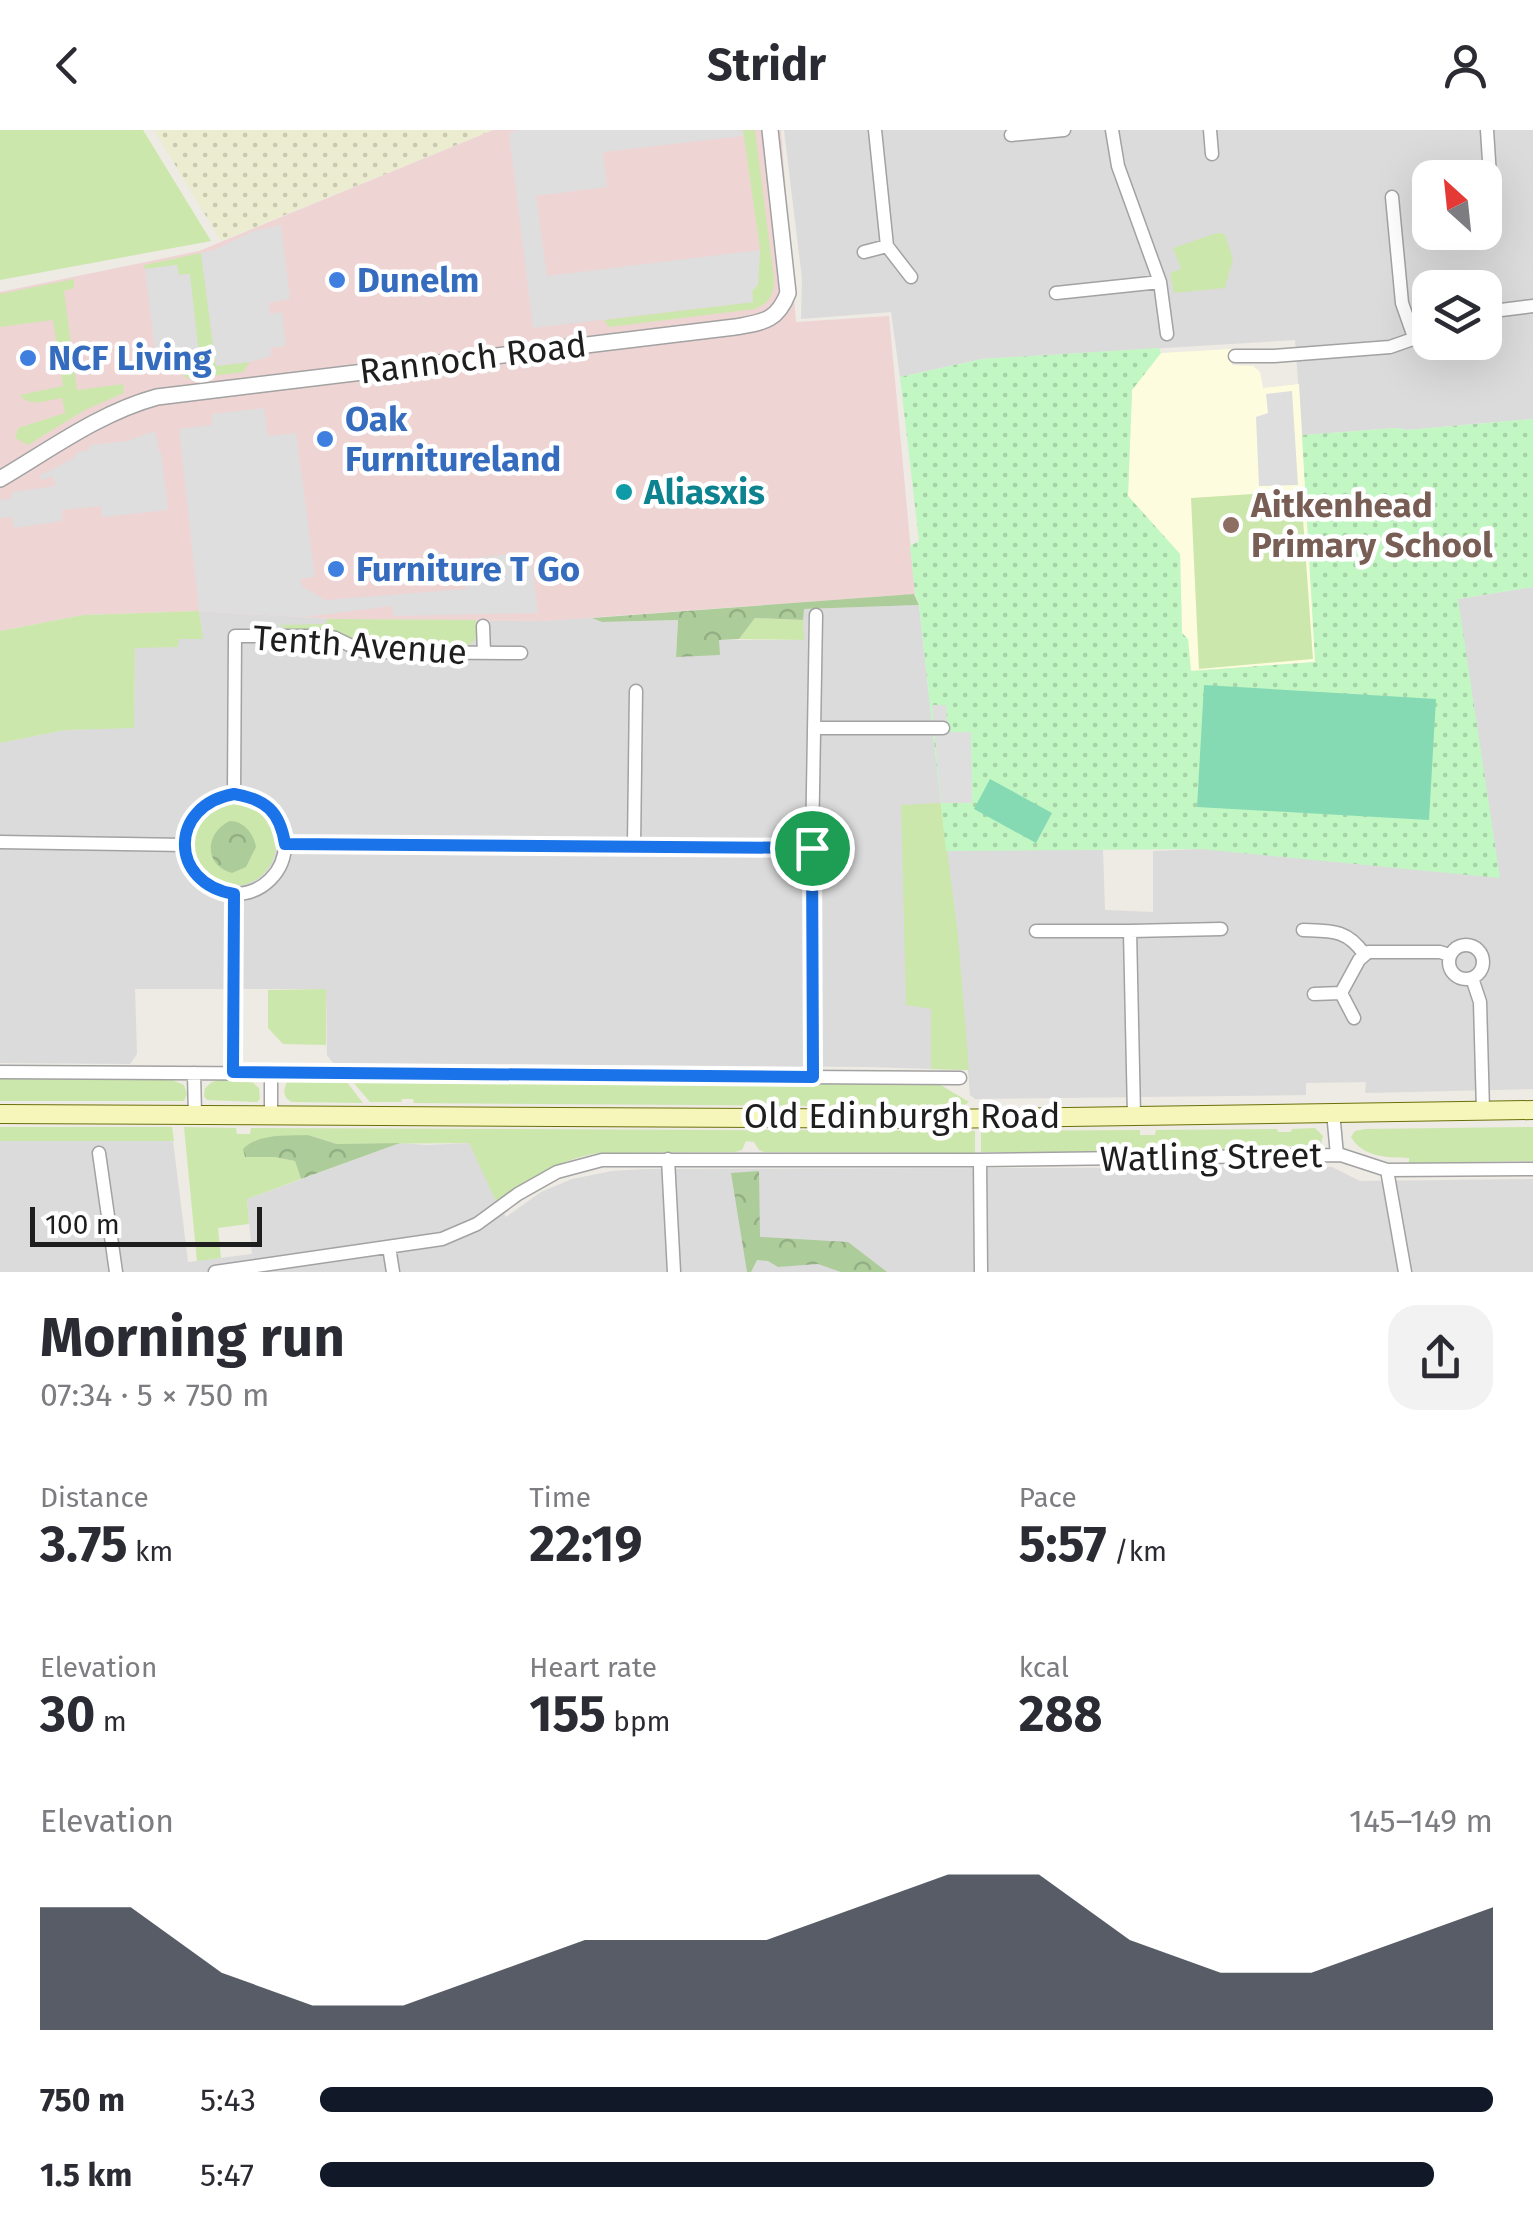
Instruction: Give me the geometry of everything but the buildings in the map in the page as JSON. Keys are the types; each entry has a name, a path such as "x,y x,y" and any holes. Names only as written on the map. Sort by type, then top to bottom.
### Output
{"main road":[{"name":"Old Edinburgh Road","path":"0,1114 922,1118 1533,1110"}],"street":[{"name":"Rannoch Road","path":"0,479 71,434 124,407 157,397 767,320 781,309 788,293 770,130"},
{"path":"875,130 887,246 912,278"},
{"path":"1011,135 1064,130"},
{"path":"1112,130 1118,166 1160,282 1167,334"},
{"path":"1210,130 1212,154"},
{"path":"1487,130 1489,160"},
{"path":"1392,197 1402,303 1412,331"},
{"path":"864,252 887,246"},
{"path":"1056,293 1160,282"},
{"path":"1502,310 1533,306"},
{"path":"1235,356 1390,347 1412,341"},
{"path":"813,1077 816,616"},
{"name":"Tenth Avenue","path":"483,626 484,653"},
{"name":"Tenth Avenue","path":"234,794 235,636 323,636 364,652 521,653"},
{"path":"634,846 636,692"},
{"path":"816,728 943,728"},
{"path":"234,794 250,796 275,814 285,844 284,857 270,880 260,888 234,894 205,885 194,874 184,845 194,815 219,796 234,794"},
{"path":"0,842 184,845"},
{"path":"285,844 812,848"},
{"path":"233,1072 234,894"},
{"path":"1036,931 1221,930"},
{"path":"1303,930 1338,932 1354,941 1364,954"},
{"path":"1130,931 1134,1115"},
{"path":"1460,945 1477,948 1483,958 1481,970 1472,978 1452,973 1448,963 1460,945"},
{"path":"1341,993 1364,954 1450,955"},
{"path":"1472,978 1480,1002 1483,1110"},
{"path":"1314,994 1341,993"},
{"path":"1341,993 1354,1018"},
{"name":"Old Edinburgh Road","path":"0,1072 960,1078"},
{"path":"194,1073 195,1114"},
{"path":"271,1073 271,1114"},
{"path":"1333,1112 1336,1155"},
{"path":"99,1153 116,1272"},
{"name":"Watling Street","path":"215,1272 442,1240 494,1214 537,1182 602,1160 1336,1155 1387,1170 1533,1168"},
{"path":"668,1159 674,1272"},
{"path":"980,1160 981,1272"},
{"path":"1387,1170 1406,1272"},
{"path":"389,1247 393,1272"}],"shaded area":[{"path":"493,130 781,130 796,322 889,316 915,594 545,621 333,619 199,611 84,615 0,631 0,292 199,251"},
{"path":"517,130 743,130 743,136 603,152 607,187 536,196 547,276 760,250 753,302 533,328 509,134"},
{"path":"784,130 1533,130 1533,419 1302,435 1295,340 982,359 900,377 891,312 801,319 802,279"},
{"path":"281,225 290,299 269,303 270,314 282,312 286,346 271,348 271,356 250,362 216,366 201,253 254,231"},
{"path":"177,265 179,275 190,274 199,356 156,361 145,269"},
{"name":"Aitkenhead Primary School","path":"1231,349 1232,365 1253,366 1260,372 1263,388 1299,384 1316,662 1190,671 1188,640 1182,633 1180,554 1128,496 1132,389 1161,353"},
{"path":"1292,391 1298,485 1259,486 1256,417 1268,413 1266,394"},
{"path":"264,408 268,436 296,433 315,577 300,579 302,586 325,600 466,589 460,560 530,552 538,613 394,616 392,606 304,617 199,611 179,429 213,425 211,414"},
{"path":"155,431 168,510 103,517 100,506 62,510 62,521 14,528 12,517 0,518 0,500 12,498 12,492 56,486 53,476 42,480 39,476 74,458 78,452 89,450 90,445 127,441"},
{"path":"1533,587 1533,1089 1365,1093 1366,1082 1306,1083 1306,1095 975,1099 970,1095 968,1070 333,1063 327,1055 326,989 135,989 137,1054 130,1064 0,1063 0,743 65,730 134,727 135,647 177,647 178,639 202,639 199,611 333,619 678,620 676,656 719,640 803,640 803,609 919,605 946,850 1103,850 1105,910 1153,912 1153,851 1200,849 1458,599"},
{"path":"932,705 946,705 948,732 971,732 972,803 941,803"},
{"path":"0,1141 173,1141 188,1262 252,1254 247,1199 400,1143 469,1143 506,1217 541,1192 572,1179 643,1169 1332,1167 1360,1181 1533,1179 1533,1272 0,1272"}],"green space":[{"path":"0,130 143,130 211,241 0,280"},
{"path":"154,130 493,130 221,241"},
{"path":"743,130 755,130 774,279 770,297 755,309 609,327 604,320 753,302 760,250"},
{"path":"1217,233 1225,234 1233,259 1225,288 1174,293 1170,273 1181,269 1173,248"},
{"path":"201,253 216,366 250,362 243,372 189,379 184,376 189,357 199,356 189,274 178,275 177,265 145,269 144,265"},
{"path":"74,279 74,288 64,291 77,390 123,384 124,393 85,410 28,445 15,438 18,428 65,413 62,398 34,402 20,395 63,386 53,320 0,327 0,294"},
{"path":"1159,348 1161,353 1132,390 1128,496 1180,554 1182,633 1188,639 1191,671 1315,662 1302,435 1533,419 1533,587 1458,599 1500,878 1201,849 946,851 910,546 919,541 900,377 982,359"},
{"path":"1301,491 1313,659 1199,669 1191,498"},
{"path":"914,594 919,605 804,609 803,620 755,618 739,639 719,640 720,655 676,657 678,620 602,622 592,618"},
{"path":"199,611 203,639 179,639 178,647 135,648 134,728 65,730 0,743 0,631 83,615"},
{"path":"755,618 803,620 804,640 739,639"},
{"path":"327,619 476,620 477,632 473,642 466,646 368,647 278,625 326,624"},
{"path":"1204,685 1436,699 1429,820 1197,807"},
{"path":"990,779 1052,813 1036,843 974,809"},
{"path":"234,802 250,805 264,814 273,828 273,860 264,874 250,883 234,886 218,883 204,874 195,860 192,844 195,828 204,814 218,805"},
{"path":"941,803 958,935 969,1070 931,1069 931,1009 906,1005 901,805"},
{"path":"230,821 247,829 256,847 246,867 232,873 216,863 211,848 216,833"},
{"path":"326,989 326,1045 283,1044 268,1028 268,990"},
{"path":"0,1078 170,1079 184,1085 187,1094 184,1101 0,1101"},
{"path":"220,1080 251,1081 259,1088 260,1099 207,1100 205,1088"},
{"path":"346,1081 363,1103 292,1102 284,1091 287,1082"},
{"path":"352,1081 939,1084 969,1102 962,1107 414,1103 413,1099 370,1102"},
{"path":"0,1127 172,1127 174,1141 0,1141"},
{"path":"184,1127 236,1128 237,1134 250,1134 251,1128 975,1131 975,1153 764,1152 754,1142 746,1141 742,1150 735,1152 600,1153 558,1165 496,1201 469,1143 337,1144 308,1135 244,1157 295,1161 301,1179 247,1199 249,1224 218,1228 221,1258 197,1261"},
{"path":"1533,1127 1533,1161 1409,1163 1409,1158 1369,1153 1351,1137 1355,1131 1365,1129"},
{"path":"1315,1128 1323,1136 1321,1143 1284,1146 1285,1151 981,1152 981,1131 1140,1130 1140,1135 1155,1135 1156,1130 1291,1132"},
{"path":"308,1135 337,1144 400,1143 301,1179 295,1161 245,1157 243,1149 257,1140"},
{"path":"759,1171 760,1237 848,1242 887,1272 841,1272 818,1264 778,1267 757,1260 751,1272 747,1272 731,1173"}],"place":[{"name":"Dunelm","path":"337,280"},
{"name":"NCF Living","path":"28,358"},
{"name":"Oak Furnitureland","path":"325,439"},
{"name":"Aliasxis","path":"624,492"},
{"name":"Aitkenhead Primary School","path":"1231,525"},
{"name":"Furniture T Go","path":"336,569"}],"route":[{"path":"234,794 250,796 275,814 285,844 812,848 813,1077 233,1072 234,894 205,885 194,874 184,845 194,815 219,796 234,794"}]}
